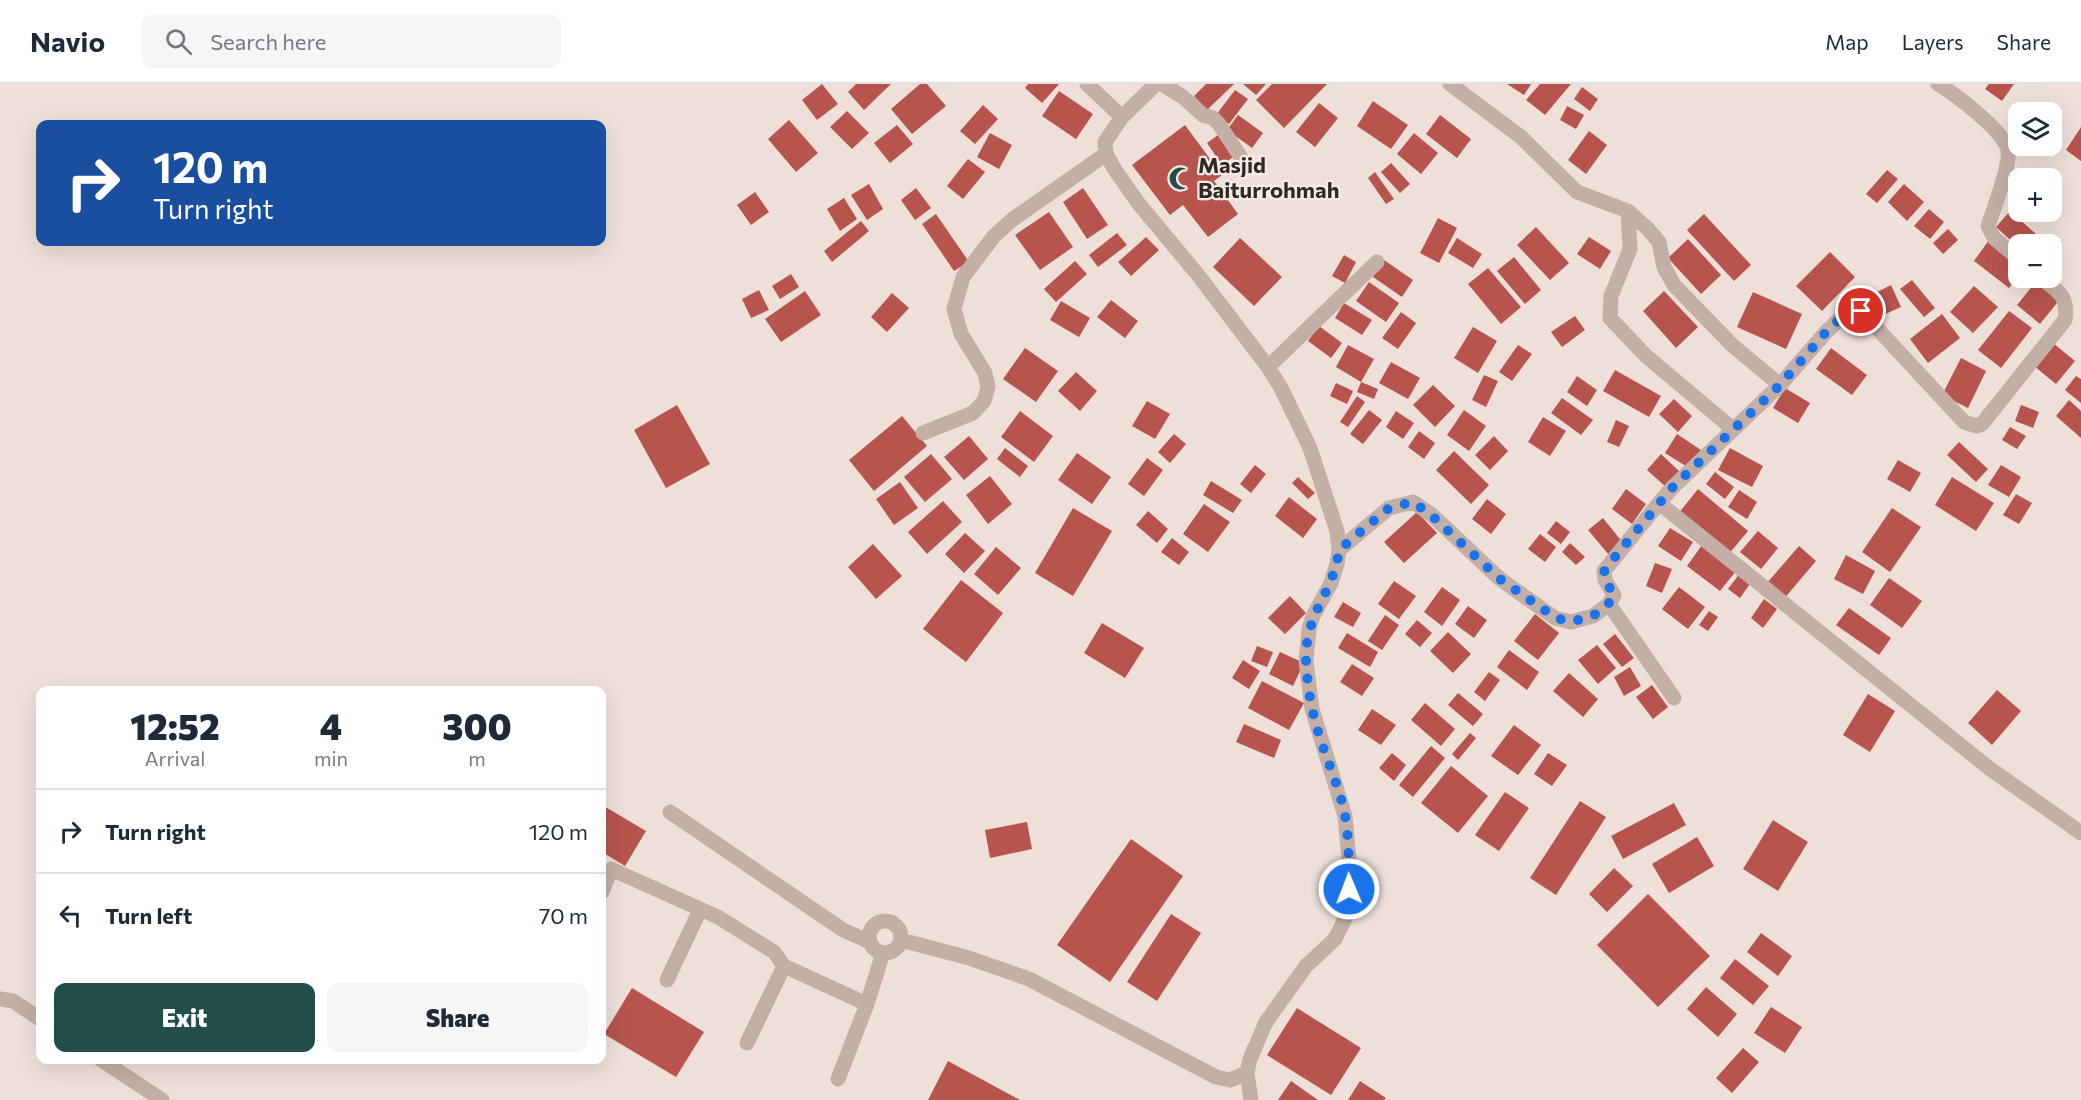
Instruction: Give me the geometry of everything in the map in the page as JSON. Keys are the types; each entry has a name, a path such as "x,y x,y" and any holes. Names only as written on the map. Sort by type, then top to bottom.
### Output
{"street":[{"path":"1087,84 1122,117"},
{"path":"1156,84 1122,117 1105,142 1106,154 1139,204 1198,275 1268,367 1281,388 1310,448 1336,531 1339,550 1331,583 1313,616 1309,629 1306,661 1312,709 1345,816 1349,860 1348,908 1335,939 1306,966 1266,1022 1250,1059 1247,1073 1251,1100"},
{"path":"1162,84 1183,96 1203,115 1213,118 1242,159"},
{"path":"1450,84 1521,137 1577,192 1628,211 1659,242 1664,267 1674,285 1732,345 1780,385"},
{"path":"1938,84 1955,94 1999,134 2008,150 2005,171 1988,226 1994,238 2008,250"},
{"path":"923,433 974,413 984,401 988,387 985,373 961,334 954,309 963,278 994,236 1013,219 1106,154"},
{"path":"1628,211 1630,249 1611,296 1610,318 1646,356 1733,429"},
{"path":"1268,367 1377,262"},
{"path":"1339,550 1389,508 1413,502 1431,515 1500,579 1556,618 1576,622 1599,613 1609,603 1614,595 1605,580 1604,572 1672,488 1780,385 1827,331 1846,313 1861,311 1964,422 1977,426 1982,424 2065,320 2067,307 2063,295 2054,288"},
{"path":"1659,503 1989,768 2081,833"},
{"path":"1609,603 1674,698"},
{"path":"670,812 843,930 870,942"},
{"path":"606,882 611,869 718,917 774,952 784,966 867,1004"},
{"path":"667,980 700,910"},
{"path":"885,921 894,923 900,930 901,940 897,948 891,952 883,953 874,949 870,942 870,932 876,924 885,921"},
{"path":"901,940 969,958 1029,979 1216,1077 1230,1080 1247,1073"},
{"path":"838,1079 867,1004 883,953"},
{"path":"747,1043 784,966"},
{"path":"0,999 13,1001 36,1016"},
{"path":"108,1064 162,1100"}],"building":[{"path":"822,84 838,104 817,120 802,100"},
{"path":"856,84 891,84 864,110 848,92"},
{"path":"920,84 927,84 946,106 912,134 891,109"},
{"path":"1028,84 1059,84 1042,103 1025,88"},
{"path":"1206,84 1234,84 1207,110 1194,96"},
{"path":"1243,84 1266,84 1256,95"},
{"path":"1272,84 1327,84 1284,128 1256,100"},
{"path":"1507,84 1531,84 1524,95"},
{"path":"1540,84 1571,84 1545,115 1526,100"},
{"path":"1989,84 2014,84 2002,101 1985,89"},
{"path":"1582,87 1598,99 1590,111 1574,99"},
{"path":"1235,90 1248,99 1229,124 1216,115"},
{"path":"1059,91 1093,114 1076,139 1042,116"},
{"path":"1373,101 1408,125 1391,149 1357,126"},
{"path":"1319,103 1338,118 1315,147 1296,132"},
{"path":"983,105 998,119 975,144 960,131"},
{"path":"1567,106 1584,115 1576,129 1560,120"},
{"path":"847,111 869,133 852,149 830,127"},
{"path":"1238,115 1263,133 1252,148 1227,130"},
{"path":"1440,115 1471,139 1457,158 1426,134"},
{"path":"789,120 818,153 796,172 768,139"},
{"path":"897,125 913,144 890,163 874,143"},
{"name":"Masjid Baiturrohmah","path":"1185,125 1222,175 1214,181 1238,214 1208,237 1183,205 1170,215 1132,165"},
{"path":"2081,127 2081,161 2066,150"},
{"path":"1589,131 1607,145 1586,174 1568,160"},
{"path":"990,133 1012,145 999,169 977,157"},
{"path":"1221,133 1236,155 1222,165 1207,143"},
{"path":"1414,133 1438,153 1421,174 1397,154"},
{"path":"968,159 985,172 963,199 947,186"},
{"path":"1391,163 1410,184 1400,193 1381,172"},
{"path":"1887,170 1898,179 1877,203 1866,194"},
{"path":"1375,172 1394,199 1386,204 1368,178"},
{"path":"869,184 883,209 867,220 851,195"},
{"path":"1904,184 1924,202 1907,221 1888,202"},
{"path":"916,188 931,208 915,220 901,200"},
{"path":"1083,188 1108,225 1087,239 1063,202"},
{"path":"755,192 769,212 751,225 737,205"},
{"path":"844,198 857,219 840,231 827,209"},
{"path":"1929,209 1944,222 1930,239 1914,226"},
{"path":"1049,212 1073,247 1040,270 1015,235"},
{"path":"2008,213 2008,222 2022,222 2036,234 2008,234 2008,238 1996,227"},
{"path":"936,214 969,262 954,271 922,224"},
{"path":"1704,214 1751,265 1734,281 1687,230"},
{"path":"1438,218 1457,228 1439,263 1420,253"},
{"path":"861,221 869,231 832,262 824,251"},
{"path":"1536,227 1569,263 1550,280 1517,245"},
{"path":"1948,229 1958,240 1943,254 1933,243"},
{"path":"1117,233 1127,245 1098,267 1089,255"},
{"path":"1146,237 1159,250 1131,276 1118,262"},
{"path":"1589,237 1611,251 1600,269 1577,254"},
{"path":"1240,238 1282,277 1254,306 1213,267"},
{"path":"1457,238 1482,254 1473,268 1448,253"},
{"path":"1688,239 1721,275 1701,294 1668,258"},
{"path":"1989,240 2008,254 2008,287 1974,261"},
{"path":"1830,252 1855,277 1822,311 1796,286"},
{"path":"1344,255 1356,262 1345,283 1332,276"},
{"path":"1514,257 1541,290 1525,304 1497,271"},
{"path":"1384,260 1413,280 1402,297 1373,277"},
{"path":"1075,261 1087,274 1056,302 1044,289"},
{"path":"1488,268 1521,307 1501,324 1468,284"},
{"path":"791,274 799,287 780,299 772,286"},
{"path":"1912,280 1935,308 1924,317 1900,289"},
{"path":"1369,282 1399,303 1386,322 1356,301"},
{"path":"1891,285 1901,307 1883,315 1873,294"},
{"path":"1974,286 1998,307 1973,333 1950,312"},
{"path":"2031,288 2049,288 2061,298 2040,324 2017,305"},
{"path":"759,290 769,310 751,318 742,299"},
{"path":"805,291 821,315 781,342 765,319"},
{"path":"1664,291 1698,327 1676,348 1643,311"},
{"path":"1753,292 1802,314 1786,349 1737,327"},
{"path":"892,293 909,308 887,332 871,317"},
{"path":"1111,300 1138,321 1125,338 1097,317"},
{"path":"1061,301 1090,318 1079,337 1050,320"},
{"path":"1344,303 1372,320 1362,335 1335,318"},
{"path":"2009,311 2032,328 2001,368 1978,350"},
{"path":"1401,312 1416,323 1398,349 1382,338"},
{"path":"1942,314 1960,338 1928,363 1910,339"},
{"path":"1575,316 1585,330 1562,347 1551,332"},
{"path":"1319,326 1342,343 1331,358 1308,341"},
{"path":"1473,327 1497,341 1478,373 1454,358"},
{"path":"2053,343 2075,361 2056,384 2034,366"},
{"path":"1348,345 1374,359 1361,382 1336,367"},
{"path":"1518,345 1532,354 1512,381 1499,372"},
{"path":"1025,348 1058,371 1036,402 1003,379"},
{"path":"1831,348 1867,375 1852,395 1816,369"},
{"path":"1961,358 1986,371 1968,408 1942,395"},
{"path":"1391,362 1420,378 1408,399 1379,383"},
{"path":"1615,370 1661,396 1649,417 1603,391"},
{"path":"1076,372 1097,391 1080,411 1058,391"},
{"path":"1484,375 1498,381 1486,407 1472,400"},
{"path":"1577,376 1597,390 1587,406 1567,392"},
{"path":"2076,376 2081,379 2081,403 2065,390"},
{"path":"1361,382 1378,389 1374,399 1357,392"},
{"path":"1336,383 1353,391 1347,404 1330,396"},
{"path":"1433,385 1455,406 1435,427 1413,405"},
{"path":"1785,388 1810,403 1798,423 1773,408"},
{"path":"1357,396 1365,402 1348,427 1340,422"},
{"path":"1562,398 1593,420 1581,435 1551,413"},
{"path":"1674,399 1692,416 1678,432 1659,414"},
{"path":"2069,400 2081,411 2081,438 2056,416"},
{"path":"1147,401 1170,414 1155,439 1132,426"},
{"path":"677,405 710,464 666,488 634,430"},
{"path":"2021,405 2039,412 2033,428 2015,421"},
{"path":"1369,410 1382,420 1363,444 1350,434"},
{"path":"1464,410 1486,426 1469,451 1447,435"},
{"path":"1020,411 1053,436 1034,462 1001,437"},
{"path":"1396,411 1414,423 1403,439 1386,427"},
{"path":"902,416 927,446 874,491 849,460"},
{"path":"1543,417 1566,431 1550,456 1528,442"},
{"path":"1616,420 1629,426 1619,447 1607,442"},
{"path":"2010,427 2026,436 2017,449 2002,440"},
{"path":"1419,431 1435,443 1424,459 1408,447"},
{"path":"1174,434 1186,444 1170,463 1158,452"},
{"path":"1677,434 1701,450 1689,468 1665,453"},
{"path":"969,436 988,459 964,480 944,457"},
{"path":"1494,436 1508,451 1490,470 1475,455"},
{"path":"1959,442 1988,469 1976,482 1947,455"},
{"path":"1005,448 1028,466 1020,477 997,459"},
{"path":"1730,448 1763,466 1752,487 1718,470"},
{"path":"1454,451 1489,485 1471,504 1436,470"},
{"path":"1077,453 1111,477 1092,504 1058,480"},
{"path":"931,454 952,479 925,502 904,477"},
{"path":"1661,454 1679,471 1666,487 1647,470"},
{"path":"1147,458 1163,470 1144,496 1128,484"},
{"path":"1898,460 1921,473 1910,492 1887,479"},
{"path":"1255,465 1266,474 1251,493 1240,484"},
{"path":"2001,465 2021,477 2009,497 1988,485"},
{"path":"1715,472 1734,487 1725,499 1706,484"},
{"path":"990,476 1012,504 988,524 966,495"},
{"path":"1298,477 1315,493 1308,499 1292,483"},
{"path":"1952,477 1994,503 1976,531 1935,505"},
{"path":"1211,481 1242,500 1233,513 1203,495"},
{"path":"900,482 918,508 894,525 876,499"},
{"path":"1626,489 1646,504 1632,524 1612,509"},
{"path":"1698,489 1748,531 1728,555 1678,514"},
{"path":"1739,490 1757,502 1747,519 1728,507"},
{"path":"2016,494 2032,503 2019,524 2003,515"},
{"path":"1289,497 1317,519 1303,538 1275,516"},
{"path":"1487,499 1506,514 1491,534 1472,519"},
{"path":"943,501 962,522 927,554 908,532"},
{"path":"1204,504 1230,522 1208,552 1183,534"},
{"path":"1073,508 1112,531 1073,596 1035,573"},
{"path":"1892,508 1921,527 1890,572 1862,552"},
{"path":"1148,511 1168,529 1157,543 1136,525"},
{"path":"1417,512 1437,533 1404,563 1384,542"},
{"path":"1603,518 1623,543 1609,555 1588,530"},
{"path":"1556,521 1570,532 1561,544 1547,533"},
{"path":"1670,528 1693,542 1681,561 1658,546"},
{"path":"1758,531 1778,548 1761,569 1740,552"},
{"path":"965,533 985,551 964,573 945,554"},
{"path":"1540,534 1556,547 1545,562 1528,549"},
{"path":"1172,538 1189,552 1179,565 1161,552"},
{"path":"1570,543 1585,557 1576,565 1562,552"},
{"path":"873,544 902,576 876,599 848,567"},
{"path":"1702,545 1736,571 1720,591 1687,566"},
{"path":"1799,546 1816,561 1783,600 1766,584"},
{"path":"996,547 1021,568 998,595 974,574"},
{"path":"1846,555 1875,571 1863,594 1834,579"},
{"path":"1655,563 1672,569 1662,593 1646,586"},
{"path":"1740,573 1752,581 1740,598 1728,589"},
{"path":"1889,578 1922,601 1902,628 1870,605"},
{"path":"961,580 1003,613 966,662 923,629"},
{"path":"1394,581 1416,596 1399,619 1378,604"},
{"path":"1442,587 1460,600 1442,626 1424,612"},
{"path":"1679,587 1705,607 1688,629 1662,609"},
{"path":"1290,596 1306,613 1285,634 1268,618"},
{"path":"1764,599 1777,609 1763,628 1751,618"},
{"path":"1343,602 1361,613 1353,627 1334,617"},
{"path":"1468,606 1487,620 1474,638 1455,624"},
{"path":"1849,608 1891,638 1879,655 1836,625"},
{"path":"1709,611 1718,617 1708,631 1699,625"},
{"path":"1535,614 1559,633 1538,660 1514,641"},
{"path":"1385,615 1399,625 1382,650 1368,641"},
{"path":"1417,620 1432,633 1420,647 1405,634"},
{"path":"1102,623 1144,648 1125,678 1084,653"},
{"path":"1448,632 1471,654 1453,673 1430,651"},
{"path":"1347,633 1378,652 1370,667 1338,648"},
{"path":"1615,634 1634,658 1622,667 1603,644"},
{"path":"1597,645 1616,668 1598,684 1578,660"},
{"path":"1257,646 1273,652 1267,667 1251,661"},
{"path":"1509,650 1539,672 1527,690 1497,667"},
{"path":"1280,652 1304,663 1293,686 1269,674"},
{"path":"1243,660 1260,671 1249,689 1232,678"},
{"path":"1352,664 1374,678 1362,696 1340,682"},
{"path":"1630,667 1641,686 1624,696 1614,677"},
{"path":"1489,672 1500,680 1485,701 1474,692"},
{"path":"1569,673 1598,699 1583,717 1553,691"},
{"path":"1262,681 1304,703 1289,730 1248,708"},
{"path":"1652,685 1668,707 1653,719 1636,697"},
{"path":"1997,690 2021,711 1992,745 1968,723"},
{"path":"1458,693 1483,714 1473,726 1448,705"},
{"path":"1868,694 1895,711 1870,752 1843,735"},
{"path":"1425,703 1455,729 1441,746 1411,720"},
{"path":"1372,709 1396,725 1381,745 1358,730"},
{"path":"1244,724 1281,740 1274,758 1236,742"},
{"path":"1514,725 1541,745 1518,775 1491,756"},
{"path":"1470,733 1476,738 1458,760 1452,754"},
{"path":"1431,746 1445,758 1413,797 1399,785"},
{"path":"1392,753 1406,765 1394,781 1379,768"},
{"path":"1548,753 1567,765 1552,786 1534,774"},
{"path":"1451,766 1488,796 1458,833 1421,803"},
{"path":"1505,792 1529,808 1499,851 1475,835"},
{"path":"1580,801 1606,817 1556,895 1530,878"},
{"path":"1674,803 1686,825 1623,859 1611,836"},
{"path":"606,807 646,831 625,866 606,854"},
{"path":"1773,820 1808,842 1778,891 1743,869"},
{"path":"1027,822 1032,849 990,858 985,830"},
{"path":"1697,837 1714,866 1669,893 1652,864"},
{"path":"1131,839 1183,876 1110,982 1057,945"},
{"path":"1614,868 1633,886 1607,912 1589,894"},
{"path":"1648,894 1710,956 1658,1007 1597,945"},
{"path":"1171,914 1201,933 1157,1001 1127,982"},
{"path":"1761,933 1792,956 1778,976 1747,952"},
{"path":"1735,959 1769,986 1753,1005 1720,978"},
{"path":"1706,987 1737,1014 1718,1037 1687,1009"},
{"path":"632,988 704,1032 676,1077 606,1035 606,1031"},
{"path":"1771,1007 1802,1027 1785,1053 1754,1033"},
{"path":"1297,1008 1361,1048 1331,1095 1267,1055"},
{"path":"1743,1048 1759,1062 1732,1093 1716,1078"},
{"path":"948,1061 1020,1100 928,1100"},
{"path":"1291,1081 1318,1100 1278,1100"},
{"path":"1360,1081 1386,1098 1384,1100 1348,1100"}],"place":[{"name":"Masjid Baiturrohmah","path":"1180,178"}],"route":[{"path":"1349,889 1345,816 1312,709 1306,661 1309,629 1313,616 1331,583 1339,550 1389,508 1413,502 1424,508 1500,579 1556,618 1576,622 1593,616 1599,613 1614,596 1605,580 1603,574 1605,569 1672,488 1780,385 1827,331 1846,313 1861,311"}]}
